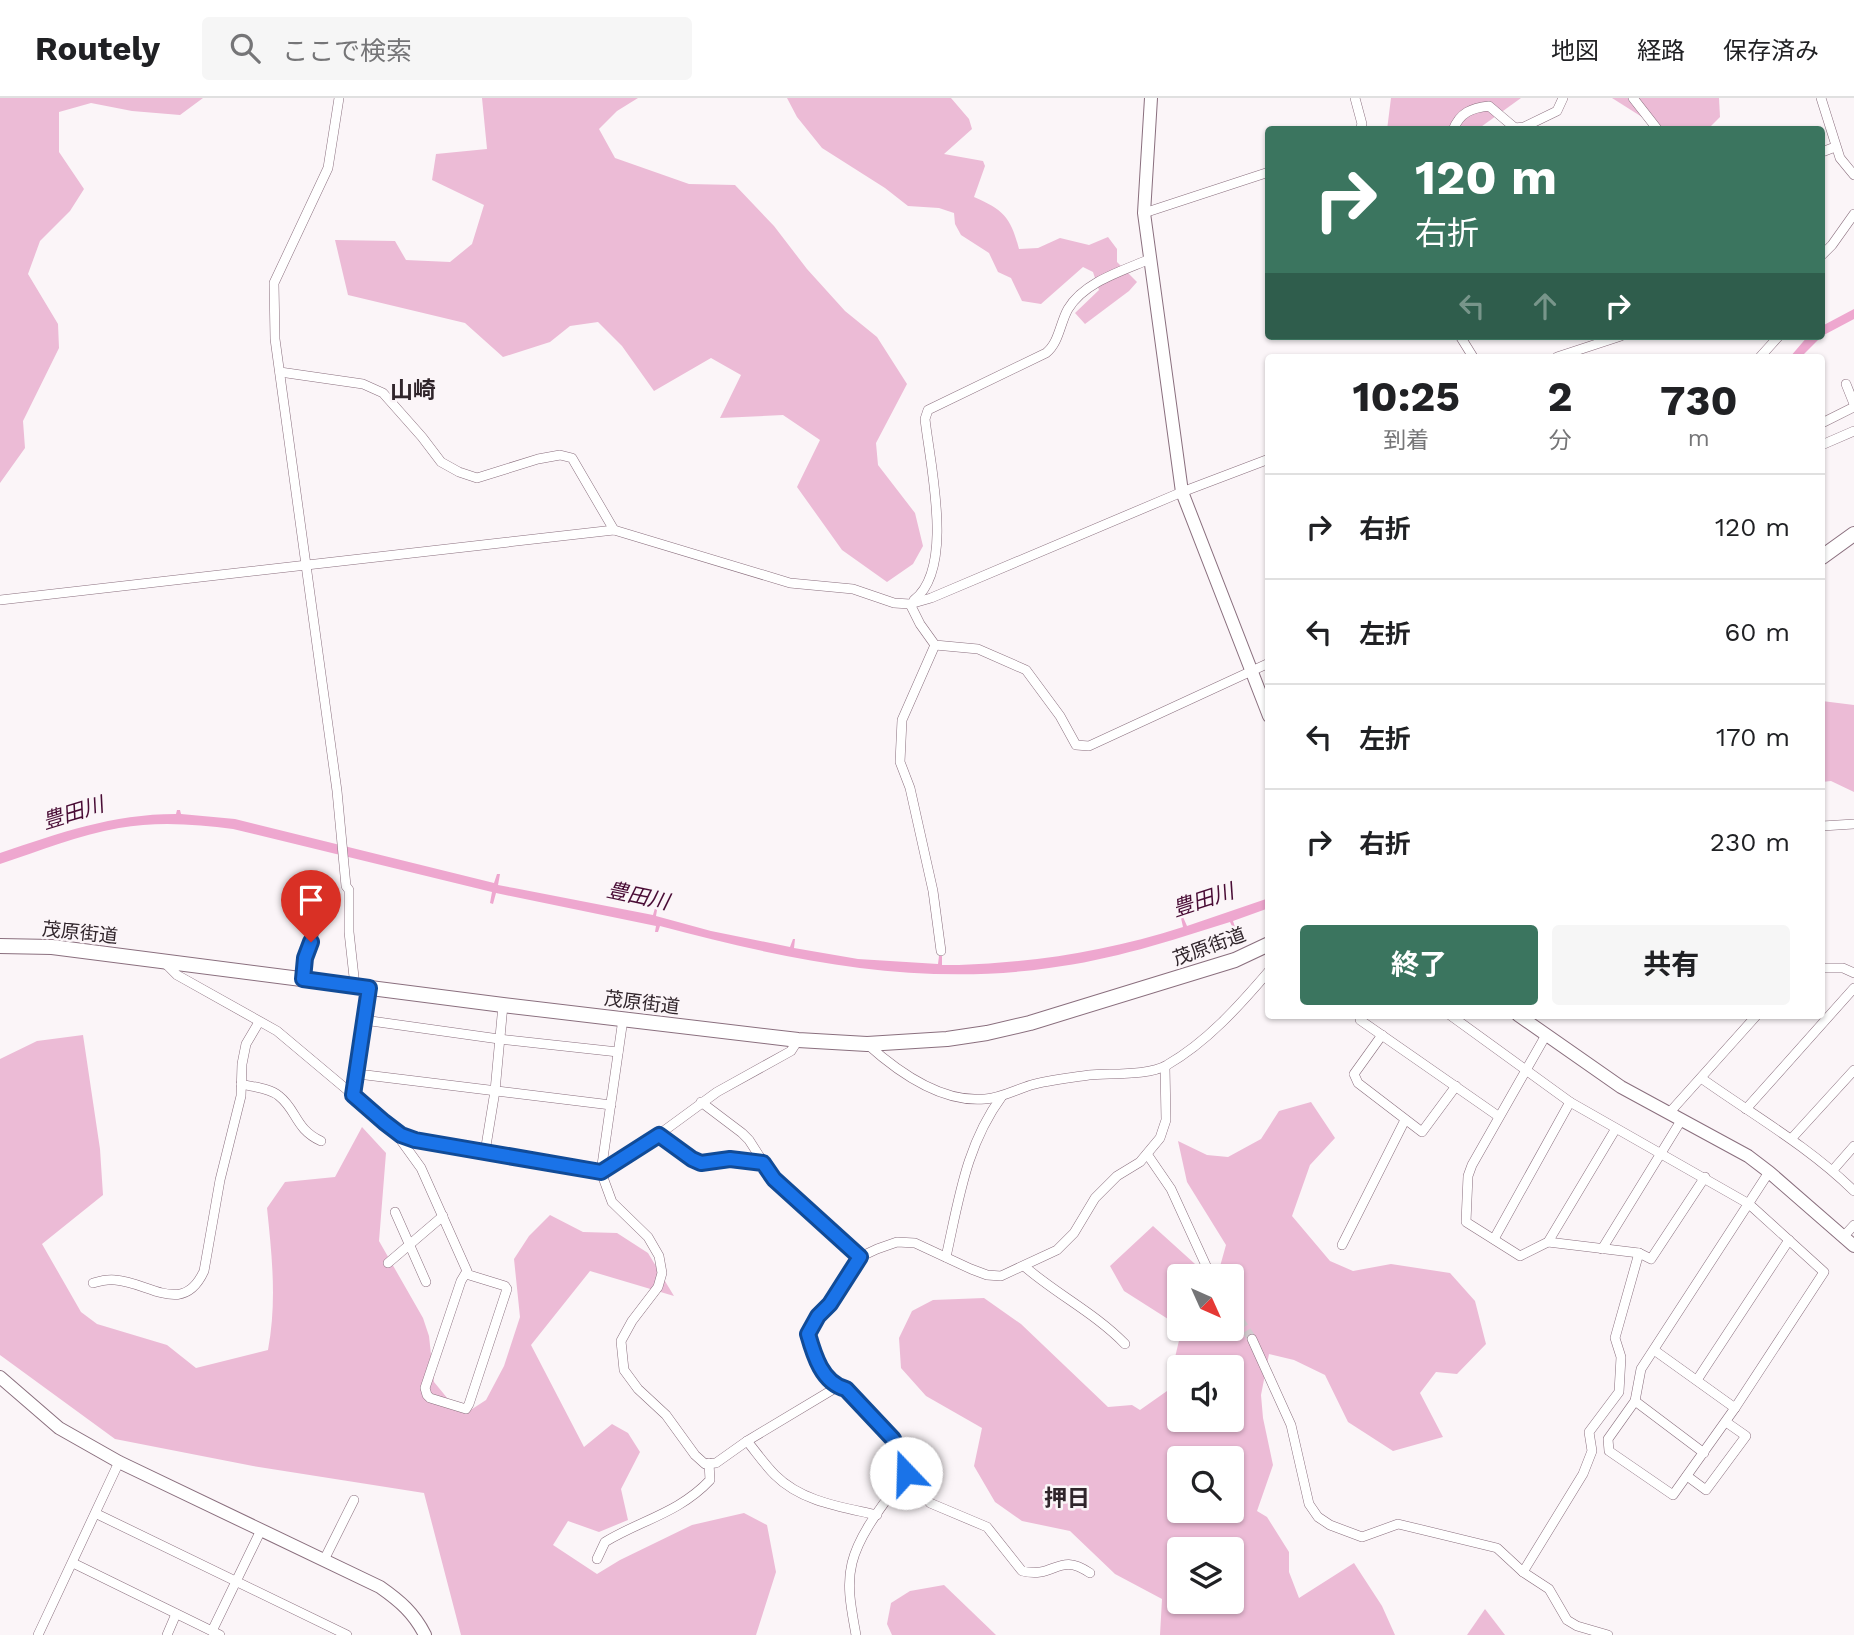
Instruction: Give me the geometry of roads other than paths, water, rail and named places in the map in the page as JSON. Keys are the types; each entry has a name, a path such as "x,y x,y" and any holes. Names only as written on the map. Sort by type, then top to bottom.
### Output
{"main road":[{"path":"1825,556 1854,534"},
{"name":"茂原街道","path":"0,946 52,947 503,1005 798,1040 867,1044 947,1039 1030,1023 1235,960 1265,946"}],"street":[{"path":"339,98 328,167 274,283 275,340 337,791 345,878 349,890 349,932 362,987 364,1020 353,1095"},
{"path":"1151,98 1144,213 1182,492 1265,707"},
{"path":"1526,126 1557,111 1563,98"},
{"path":"1633,98 1655,126"},
{"path":"1821,98 1835,147 1854,175"},
{"path":"1355,99 1361,126"},
{"path":"1456,126 1463,114 1474,108 1489,106 1513,126"},
{"path":"1825,151 1835,147"},
{"path":"1144,213 1265,173"},
{"path":"1825,252 1854,214"},
{"path":"910,604 925,592 934,558 937,529 936,484 925,419 928,410 1046,353 1053,347 1068,310 1081,293 1111,275 1150,259"},
{"path":"1566,354 1609,340"},
{"path":"1763,354 1775,340"},
{"path":"280,372 363,384 383,393 441,462 458,472 477,478 538,459 560,455 572,458 614,530"},
{"path":"1825,421 1854,405 1850,387"},
{"path":"1825,444 1854,431"},
{"path":"0,600 614,530 790,583 853,589 894,604 910,604 1265,461"},
{"path":"910,604 935,645 978,649 1026,670 1060,716 1076,745 1089,746 1265,665"},
{"path":"935,645 902,720 900,762 910,788 933,891 941,951"},
{"path":"1825,826 1854,824"},
{"path":"303,979 305,958 315,931 318,895"},
{"path":"164,962 177,975 277,1031 393,1129 415,1140 601,1172 659,1135 701,1102 791,1051 798,1040"},
{"path":"1825,968 1843,968 1854,973"},
{"path":"867,1044 906,1074 947,1096 984,1100 1031,1085 1165,1067 1211,1032 1244,1001 1265,976"},
{"path":"1745,1109 1854,989"},
{"path":"485,1152 495,1091 503,1005"},
{"path":"622,1019 601,1172 612,1202 648,1237 659,1256 662,1273 658,1287 632,1321 621,1341 624,1370 638,1389 666,1415 695,1455 705,1464 716,1463 747,1441 837,1387"},
{"path":"1360,1019 1498,1116"},
{"path":"1455,1019 1570,1102 1749,1205 1825,1272 1726,1422 1673,1495 1609,1451 1608,1438 1634,1401 1642,1369 1749,1205 1769,1172"},
{"path":"1524,1019 1620,1087 1722,1140 1769,1172 1854,1245"},
{"path":"1670,1112 1753,1019"},
{"path":"364,1020 618,1052"},
{"path":"93,1283 117,1279 173,1296 193,1288 200,1280 204,1271 220,1180 241,1097 242,1064 246,1044 259,1022"},
{"path":"1382,1035 1354,1074 1357,1083 1422,1132 1456,1086"},
{"path":"1546,1035 1498,1116 1468,1176 1466,1222 1520,1256 1548,1242 1615,1130"},
{"path":"1090,1573 1072,1563 1044,1573 1022,1571 987,1527 930,1503 906,1473 893,1439 846,1389 837,1387 816,1361 808,1334 860,1257 897,1242 915,1243 987,1275 1001,1276 1057,1251 1074,1233 1095,1198 1116,1176 1140,1162 1160,1138 1166,1121 1165,1067"},
{"path":"1791,1138 1854,1069"},
{"path":"358,1074 611,1105"},
{"path":"1701,1078 1791,1138 1833,1170 1854,1191"},
{"path":"241,1084 273,1092 281,1097 309,1136 321,1141"},
{"path":"946,1257 970,1154 978,1134 1002,1096"},
{"path":"701,1102 749,1140 774,1179 860,1257"},
{"path":"1494,1239 1570,1102"},
{"path":"1602,1249 1682,1119"},
{"path":"1342,1245 1405,1120"},
{"path":"393,1129 421,1168 467,1271 425,1388 430,1398 466,1409 507,1289 505,1286 466,1274"},
{"path":"659,1135 701,1163 730,1159 763,1163"},
{"path":"1833,1170 1854,1146"},
{"path":"1147,1154 1171,1189 1205,1264"},
{"path":"1548,1242 1639,1253 1651,1259 1705,1178"},
{"path":"395,1212 426,1282"},
{"path":"388,1263 443,1216"},
{"path":"1844,1236 1854,1225"},
{"path":"1697,1380 1789,1240"},
{"path":"1524,1572 1583,1474 1592,1451 1589,1432 1619,1392 1621,1357 1615,1338 1639,1253"},
{"path":"1024,1266 1111,1329 1125,1344"},
{"path":"1252,1339 1291,1425 1309,1504 1318,1517 1330,1525 1362,1537 1398,1524 1497,1548 1524,1572 1549,1589 1567,1620 1577,1626 1608,1635"},
{"path":"1654,1350 1735,1408"},
{"path":"0,1377 59,1428 119,1462 380,1587 402,1602 425,1635"},
{"path":"1634,1401 1704,1452"},
{"path":"1687,1476 1706,1490 1746,1436 1726,1422"},
{"path":"747,1441 776,1476 795,1490 814,1500 877,1516"},
{"path":"38,1635 97,1514 119,1462"},
{"path":"597,1559 605,1542 675,1508 704,1486 710,1480 709,1463"},
{"path":"856,1635 849,1598 852,1563 864,1535 906,1473"},
{"path":"324,1560 354,1500"},
{"path":"97,1514 347,1635"},
{"path":"73,1563 216,1633 236,1581 261,1530"},
{"path":"167,1635 176,1614"}],"tunnel":[{"path":"1244,1327 1252,1339"}],"district":[{"name":"山崎","path":"413,390"},
{"name":"押日","path":"1067,1498"}],"water label":[{"name":"豊田川","path":"73,813"},
{"name":"豊田川","path":"638,896"},
{"name":"豊田川","path":"1203,900"}]}
